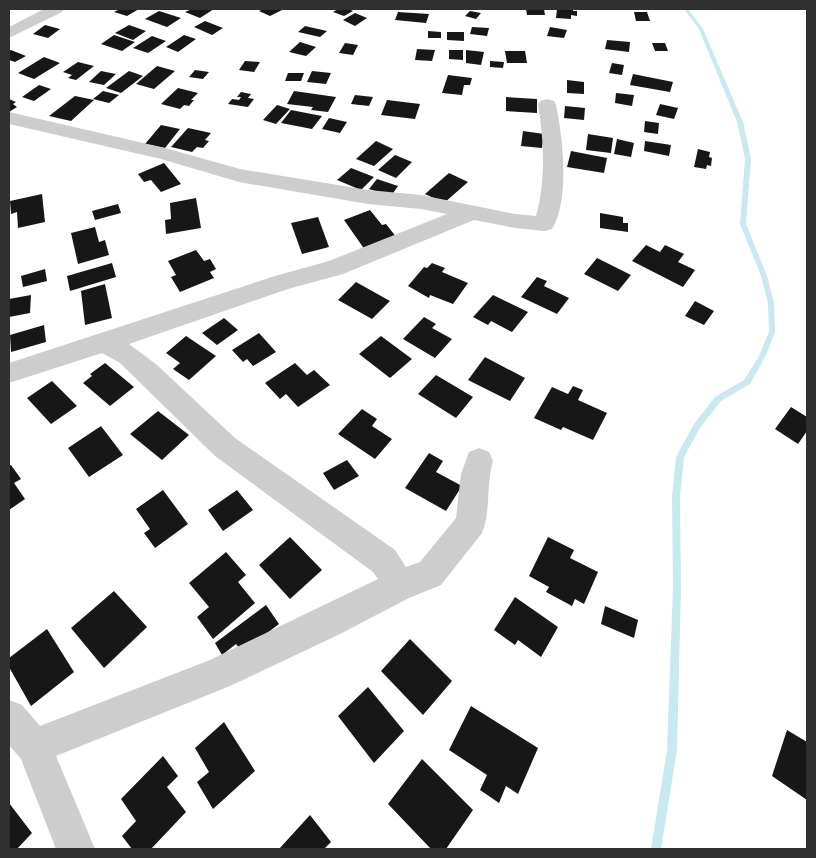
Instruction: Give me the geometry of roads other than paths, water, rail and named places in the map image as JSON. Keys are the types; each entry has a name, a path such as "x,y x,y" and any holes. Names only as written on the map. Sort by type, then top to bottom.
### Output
{"street":[{"path":"9,33 56,9"},
{"path":"13,124 165,154 239,175 368,197 421,202 471,213 544,224 549,214 551,154 550,118 547,105"},
{"path":"9,372 283,282 335,268 471,213"},
{"path":"104,342 129,356 148,372 224,447 384,561 400,585"},
{"path":"34,747 218,674 328,622 400,585 430,574 471,523 475,474 479,461"},
{"path":"9,718 34,747 74,849"}],"waterway":[{"path":"656,849 672,750 677,587 676,496 680,457 697,426 718,399 747,382 762,357 772,332 771,303 764,276 743,224 748,159 740,122 701,29 686,9"}]}
